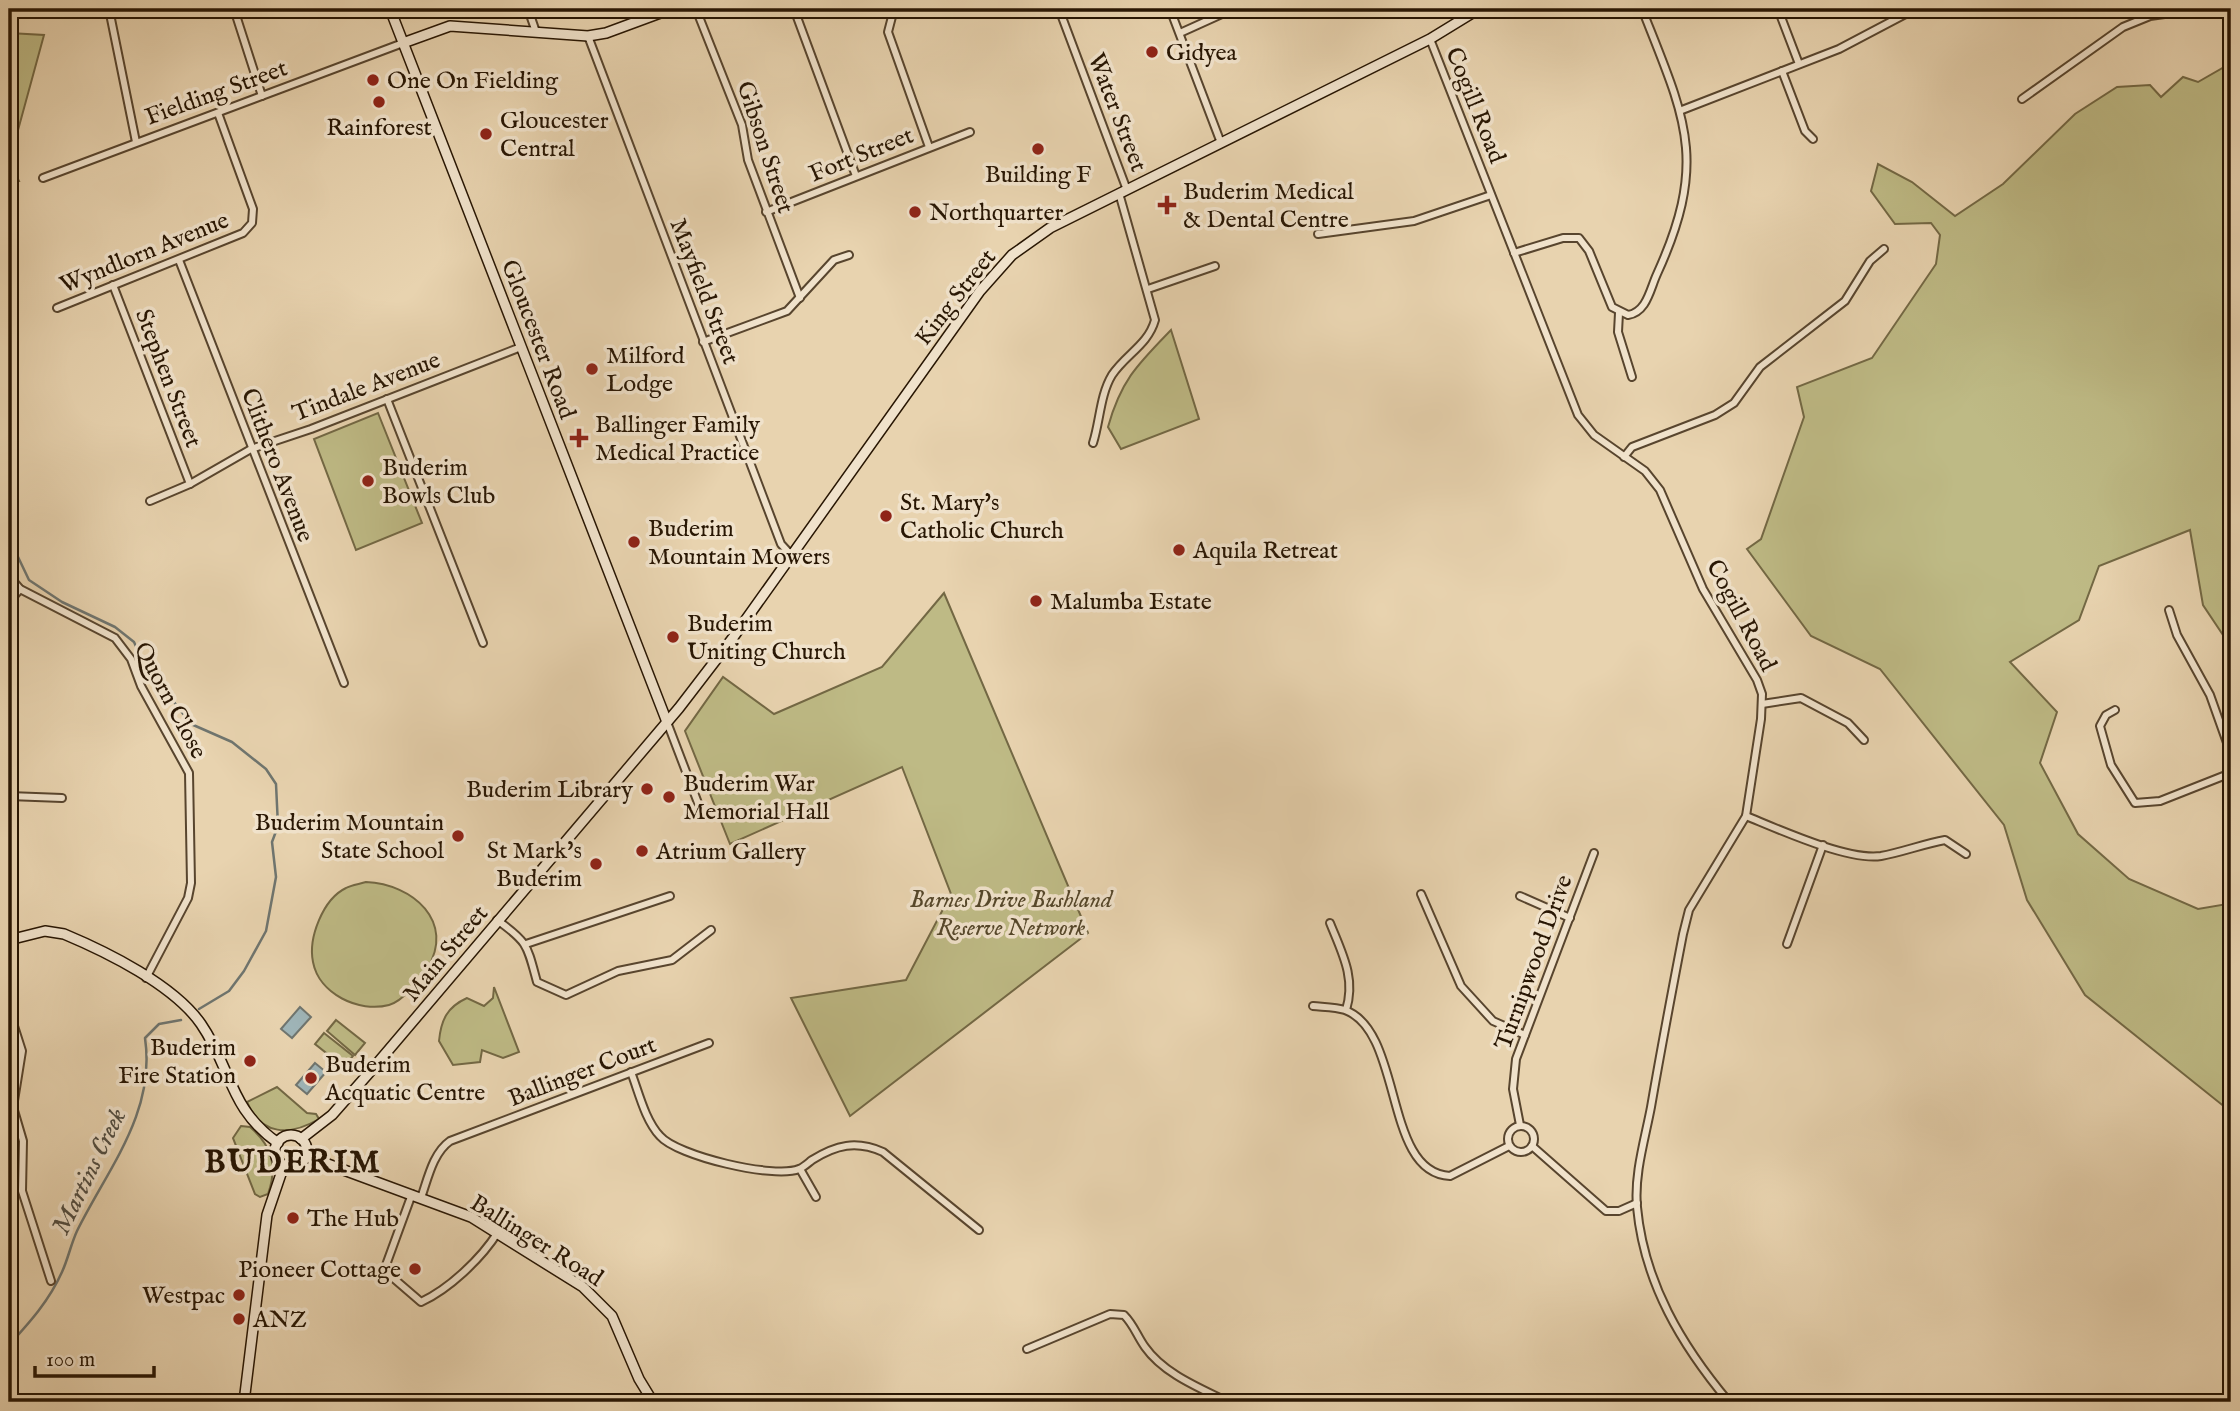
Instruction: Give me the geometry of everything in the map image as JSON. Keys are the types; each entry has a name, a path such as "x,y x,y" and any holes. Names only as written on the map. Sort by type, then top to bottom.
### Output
{"main road":[{"name":"Gloucester Road","path":"390,9 667,722"},
{"path":"403,43 450,26 588,36 607,33 671,9"},
{"name":"King Street","path":"667,722 732,639 999,267 1050,228 1430,39 1479,9"},
{"name":"Main Street","path":"302,1139 339,1108 667,722"},
{"path":"9,940 31,932 59,932 146,978 188,1008 213,1045 244,1113 278,1143"},
{"path":"287,1136 302,1139 307,1148 306,1156 296,1167 284,1165 276,1157 278,1143 287,1136"},
{"name":"Ballinger Road","path":"306,1156 471,1217 583,1287 603,1304 616,1324 639,1379 653,1402"},
{"path":"244,1402 267,1215 284,1165"}],"street":[{"path":"108,9 136,142"},
{"path":"234,9 262,96"},
{"path":"528,9 536,32"},
{"name":"Gibson Street","path":"696,9 742,125 748,160 800,298"},
{"path":"794,9 856,176"},
{"path":"894,9 888,32 929,147"},
{"name":"Water Street","path":"1059,9 1123,191 1154,312 1149,336 1119,366 1108,383 1094,443"},
{"path":"1170,9 1221,143"},
{"path":"1180,33 1233,9"},
{"path":"1619,313 1634,314 1644,306 1681,213 1687,173 1682,110 1642,9"},
{"path":"1778,9 1799,64"},
{"path":"1896,9 1899,17"},
{"path":"1682,110 1839,49 1915,9"},
{"path":"2022,99 2123,27 2150,16 2201,9"},
{"name":"Mayfield Street","path":"588,36 781,544 792,556"},
{"name":"Cogill Road","path":"1430,39 1578,415 1594,435 1645,471 1660,490 1703,589 1757,680 1762,704 1746,816 1689,910 1640,1164 1637,1203 1639,1223 1668,1315 1689,1353 1729,1402"},
{"name":"Fielding Street","path":"43,178 403,43"},
{"path":"1782,71 1805,131 1813,139"},
{"name":"Wyndlorn Avenue","path":"57,309 243,233 252,223 253,209 219,113"},
{"name":"Fort Street","path":"766,212 970,132"},
{"path":"1318,234 1414,221 1491,195"},
{"path":"1514,253 1563,238 1579,238 1590,251 1608,300 1619,313 1618,332 1632,377"},
{"path":"1625,457 1632,447 1715,415 1734,403 1760,367 1845,302 1870,261 1884,248"},
{"path":"703,342 787,311 834,260 849,255"},
{"name":"Clithero Avenue","path":"179,260 344,683"},
{"path":"1148,289 1215,266"},
{"name":"Stephen Street","path":"113,285 190,484"},
{"name":"Tindale Avenue","path":"150,501 190,484 251,449 521,347"},
{"path":"387,399 483,643"},
{"name":"Quorn Close","path":"9,576 20,589 115,638 124,646 141,686 189,773 191,883 188,898 146,978"},
{"path":"9,602 20,589"},
{"path":"2169,610 2177,635 2210,695 2231,754"},
{"path":"1762,704 1801,698 1848,723 1864,740"},
{"path":"2115,710 2106,715 2100,726 2111,765 2135,803 2160,801 2231,773"},
{"path":"667,722 703,816"},
{"path":"9,796 62,798"},
{"path":"1746,816 1823,845 1879,856 1945,840 1966,854"},
{"path":"1787,944 1823,845"},
{"name":"Turnipwood Drive","path":"1594,853 1524,1035 1513,1076 1514,1100 1520,1125 1531,1130 1534,1141 1532,1146 1606,1211 1619,1211 1637,1203"},
{"path":"1421,894 1461,986 1493,1021 1524,1035"},
{"path":"526,944 670,896"},
{"path":"1520,896 1570,918"},
{"path":"497,920 515,930 526,944 537,982 566,995 618,971 672,960 712,930"},
{"path":"1330,923 1350,973 1352,985 1346,1010"},
{"path":"1313,1006 1346,1010 1371,1034 1412,1148 1424,1167 1439,1176 1450,1176 1509,1146"},
{"path":"9,1022 14,1026 22,1051 13,1107 23,1140 22,1191 51,1280"},
{"name":"Ballinger Court","path":"498,1232 489,1245 436,1295 421,1302 392,1277 386,1265 436,1157 450,1141 709,1043"},
{"path":"631,1072 653,1126 662,1139 676,1146 756,1171 780,1173 800,1169 836,1147 872,1147 883,1152 979,1230"},
{"path":"1509,1146 1511,1130 1520,1125"},
{"path":"1509,1146 1523,1152 1532,1146"},
{"path":"800,1169 816,1197"},
{"path":"1027,1349 1110,1314 1124,1315 1135,1326 1145,1348 1174,1374 1228,1402"}],"green space":[{"path":"9,33 44,35 9,163"},
{"path":"2226,66 2231,66 2231,647 2203,605 2190,530 2099,566 2079,620 2010,662 2057,712 2040,763 2078,834 2129,879 2198,909 2227,904 2231,911 2231,1112 2085,995 2027,900 2004,825 1880,669 1811,636 1747,549 1761,539 1804,417 1797,387 1872,358 1936,264 1940,235 1931,223 1895,224 1871,191 1878,164 1912,182 1955,216 2003,184 2075,114 2117,87 2150,85 2161,97 2183,77 2198,82"},
{"path":"9,163 19,181 9,183"},
{"path":"1171,330 1199,419 1121,449 1108,427 1113,411 1132,374"},
{"name":"Buderim Bowls Club","path":"378,413 422,523 356,550 314,439"},
{"name":"Barnes Drive Bushland Reserve Network","path":"944,593 1088,933 850,1116 791,998 906,980 951,894 902,767 730,844 685,731 723,677 774,714 882,667"},
{"path":"366,882 383,884 414,898 433,921 436,936 435,952 415,985 394,1003 377,1007 353,1003 332,992 317,973 312,952 315,931 330,901 346,888"},
{"path":"494,987 519,1052 503,1058 482,1050 480,1062 453,1065 439,1041 446,1015 467,998 484,1006 493,998"},
{"path":"336,1020 365,1043 355,1055 327,1031"},
{"path":"324,1033 353,1056 344,1067 315,1044"},
{"path":"277,1087 307,1113 316,1114 319,1119 287,1130 268,1127 260,1121 247,1102"},
{"path":"241,1126 250,1127 258,1134 271,1157 271,1184 268,1194 260,1197 255,1194 233,1138"}],"water":[{"path":"300,1007 311,1017 292,1038 281,1029"},
{"name":"Buderim Acquatic Centre","path":"315,1063 326,1072 307,1094 296,1085"}],"waterway":[{"name":"Martins Creek","path":"9,538 29,580 62,602 115,627 134,642 143,662 191,724 232,742 266,769 276,784 278,826 272,842 276,877 266,931 244,971 229,991 199,1009"},
{"name":"Martins Creek","path":"9,1345 38,1311 57,1283 77,1231 127,1139 143,1091 147,1065 145,1038 159,1024 181,1020"}],"place":[{"name":"Gidyea","path":"1152,52"},
{"name":"One On Fielding","path":"373,80"},
{"name":"Rainforest","path":"379,102"},
{"name":"Gloucester Central","path":"486,134"},
{"name":"Building F","path":"1038,149"},
{"name":"Buderim Medical & Dental Centre","path":"1167,205"},
{"name":"Northquarter","path":"915,212"},
{"name":"Milford Lodge","path":"592,369"},
{"name":"Ballinger Family Medical Practice","path":"579,438"},
{"name":"Buderim Bowls Club","path":"368,481"},
{"name":"St. Mary's Catholic Church","path":"886,516"},
{"name":"Buderim Mountain Mowers","path":"634,542"},
{"name":"Aquila Retreat","path":"1179,550"},
{"name":"Malumba Estate","path":"1036,601"},
{"name":"Buderim Uniting Church","path":"673,637"},
{"name":"Buderim Library","path":"647,789"},
{"name":"Buderim War Memorial Hall","path":"669,797"},
{"name":"Buderim Mountain State School","path":"458,836"},
{"name":"Atrium Gallery","path":"642,851"},
{"name":"St Mark's Buderim","path":"596,864"},
{"name":"Buderim Fire Station","path":"250,1061"},
{"name":"Buderim Acquatic Centre","path":"311,1078"},
{"name":"The Hub","path":"293,1218"},
{"name":"Pioneer Cottage","path":"415,1269"},
{"name":"Westpac","path":"239,1295"},
{"name":"ANZ","path":"239,1319"}],"district":[{"name":"BUDERIM","path":"293,1161"}]}
